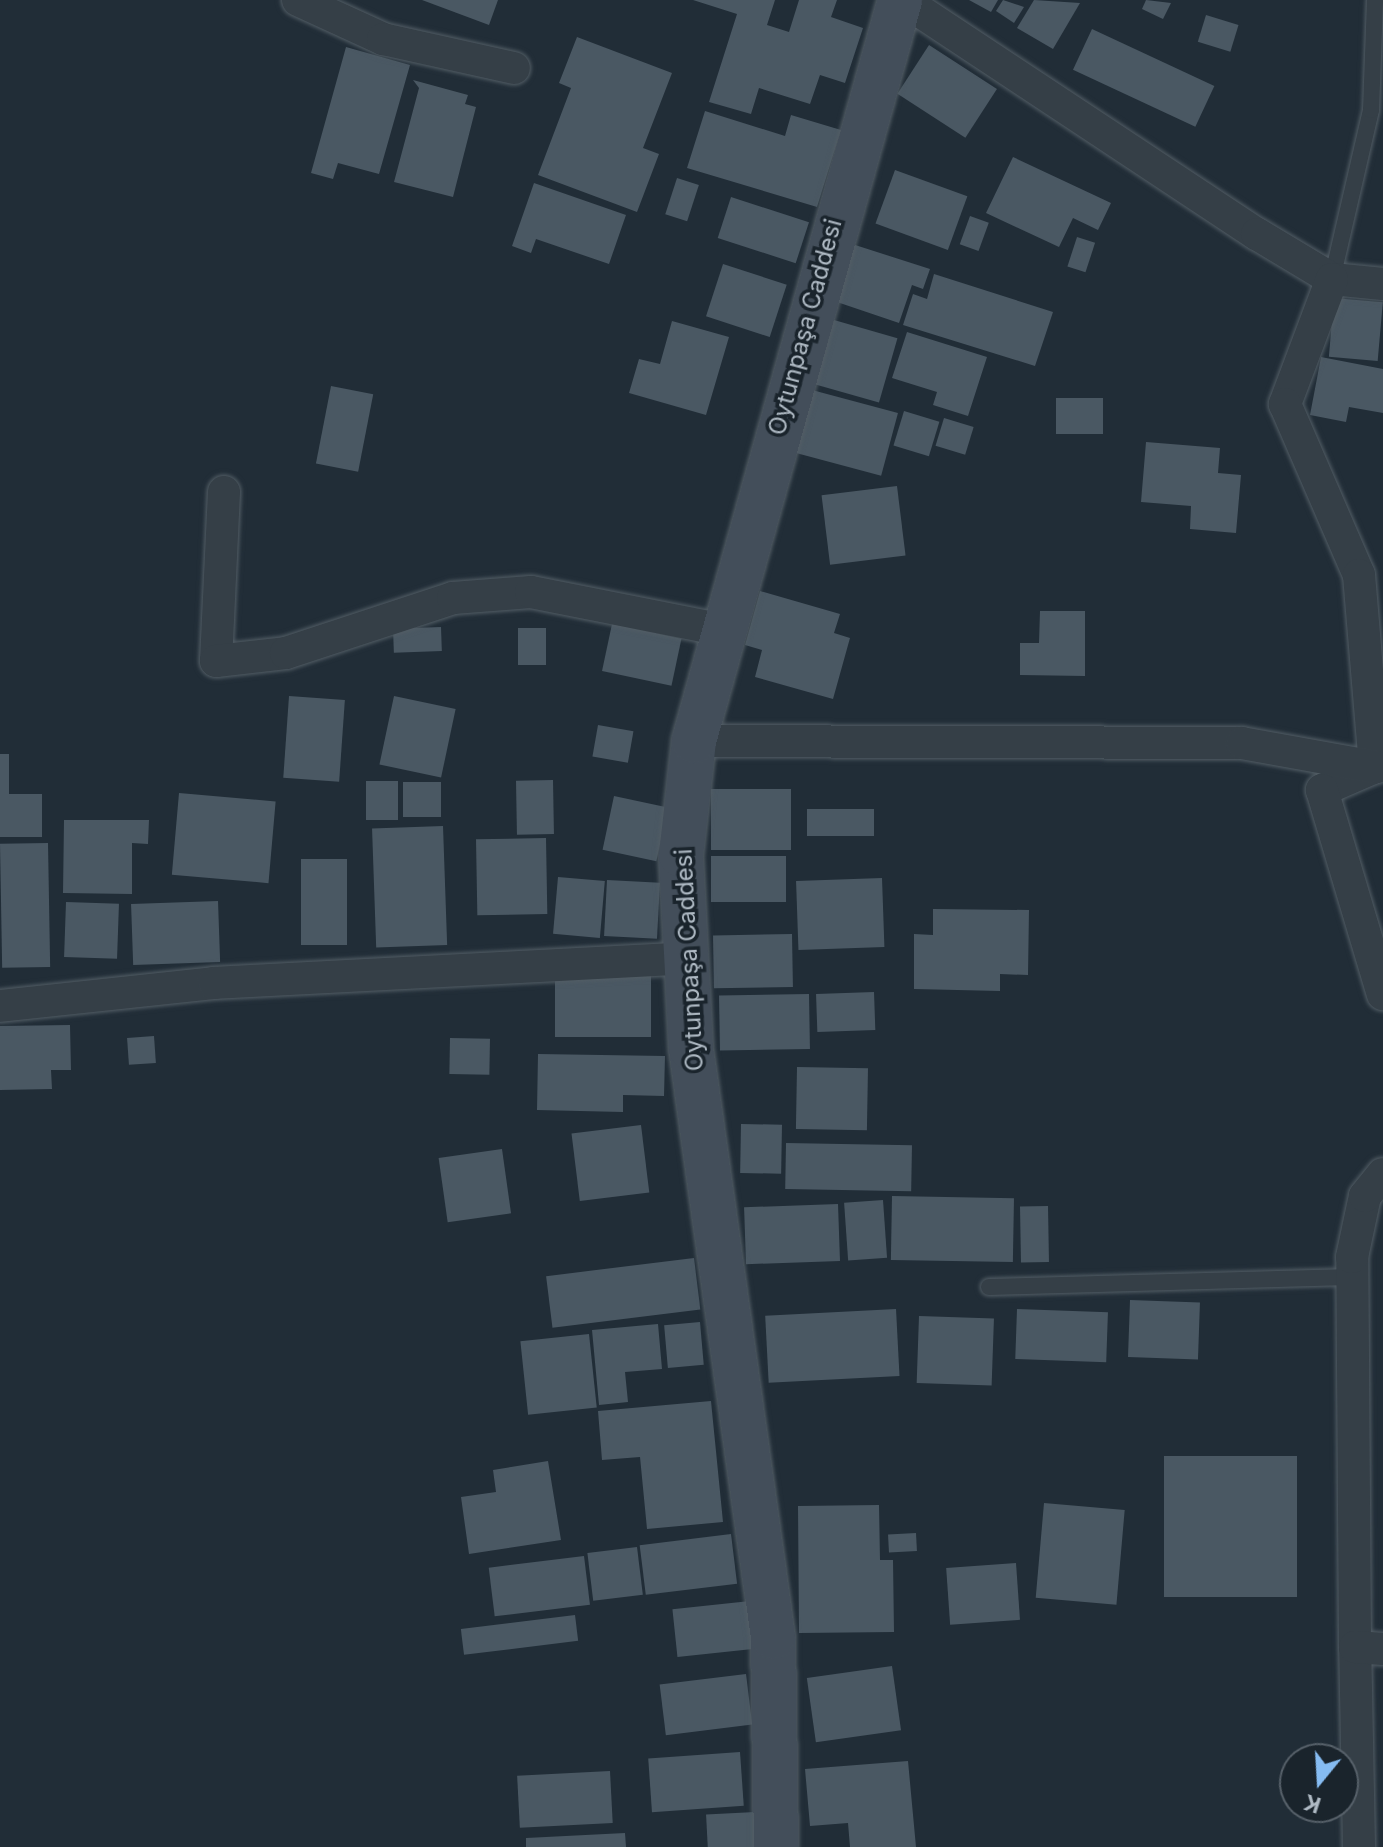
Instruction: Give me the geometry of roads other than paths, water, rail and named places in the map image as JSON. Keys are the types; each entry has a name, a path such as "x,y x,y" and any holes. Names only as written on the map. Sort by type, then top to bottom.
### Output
{"street":[{"path":"298,0 383,39 514,68"},
{"path":"901,0 1332,279 1383,284"},
{"name":"Oytunpaşa Caddesi","path":"776,1847 773,1637 691,1048 681,855 694,741 901,0"},
{"path":"1332,279 1285,404 1359,575 1379,767"},
{"path":"224,492 216,661 286,653 453,598 531,592 723,630"},
{"path":"694,741 1242,743 1379,767"},
{"path":"1379,767 1322,790 1383,994"},
{"path":"0,1006 214,983 686,958"},
{"path":"1359,1847 1369,1648 1351,1277 1365,1196 1383,1174"}],"lane":[{"path":"1332,279 1371,110 1375,0"},
{"path":"989,1287 1351,1277"}]}
